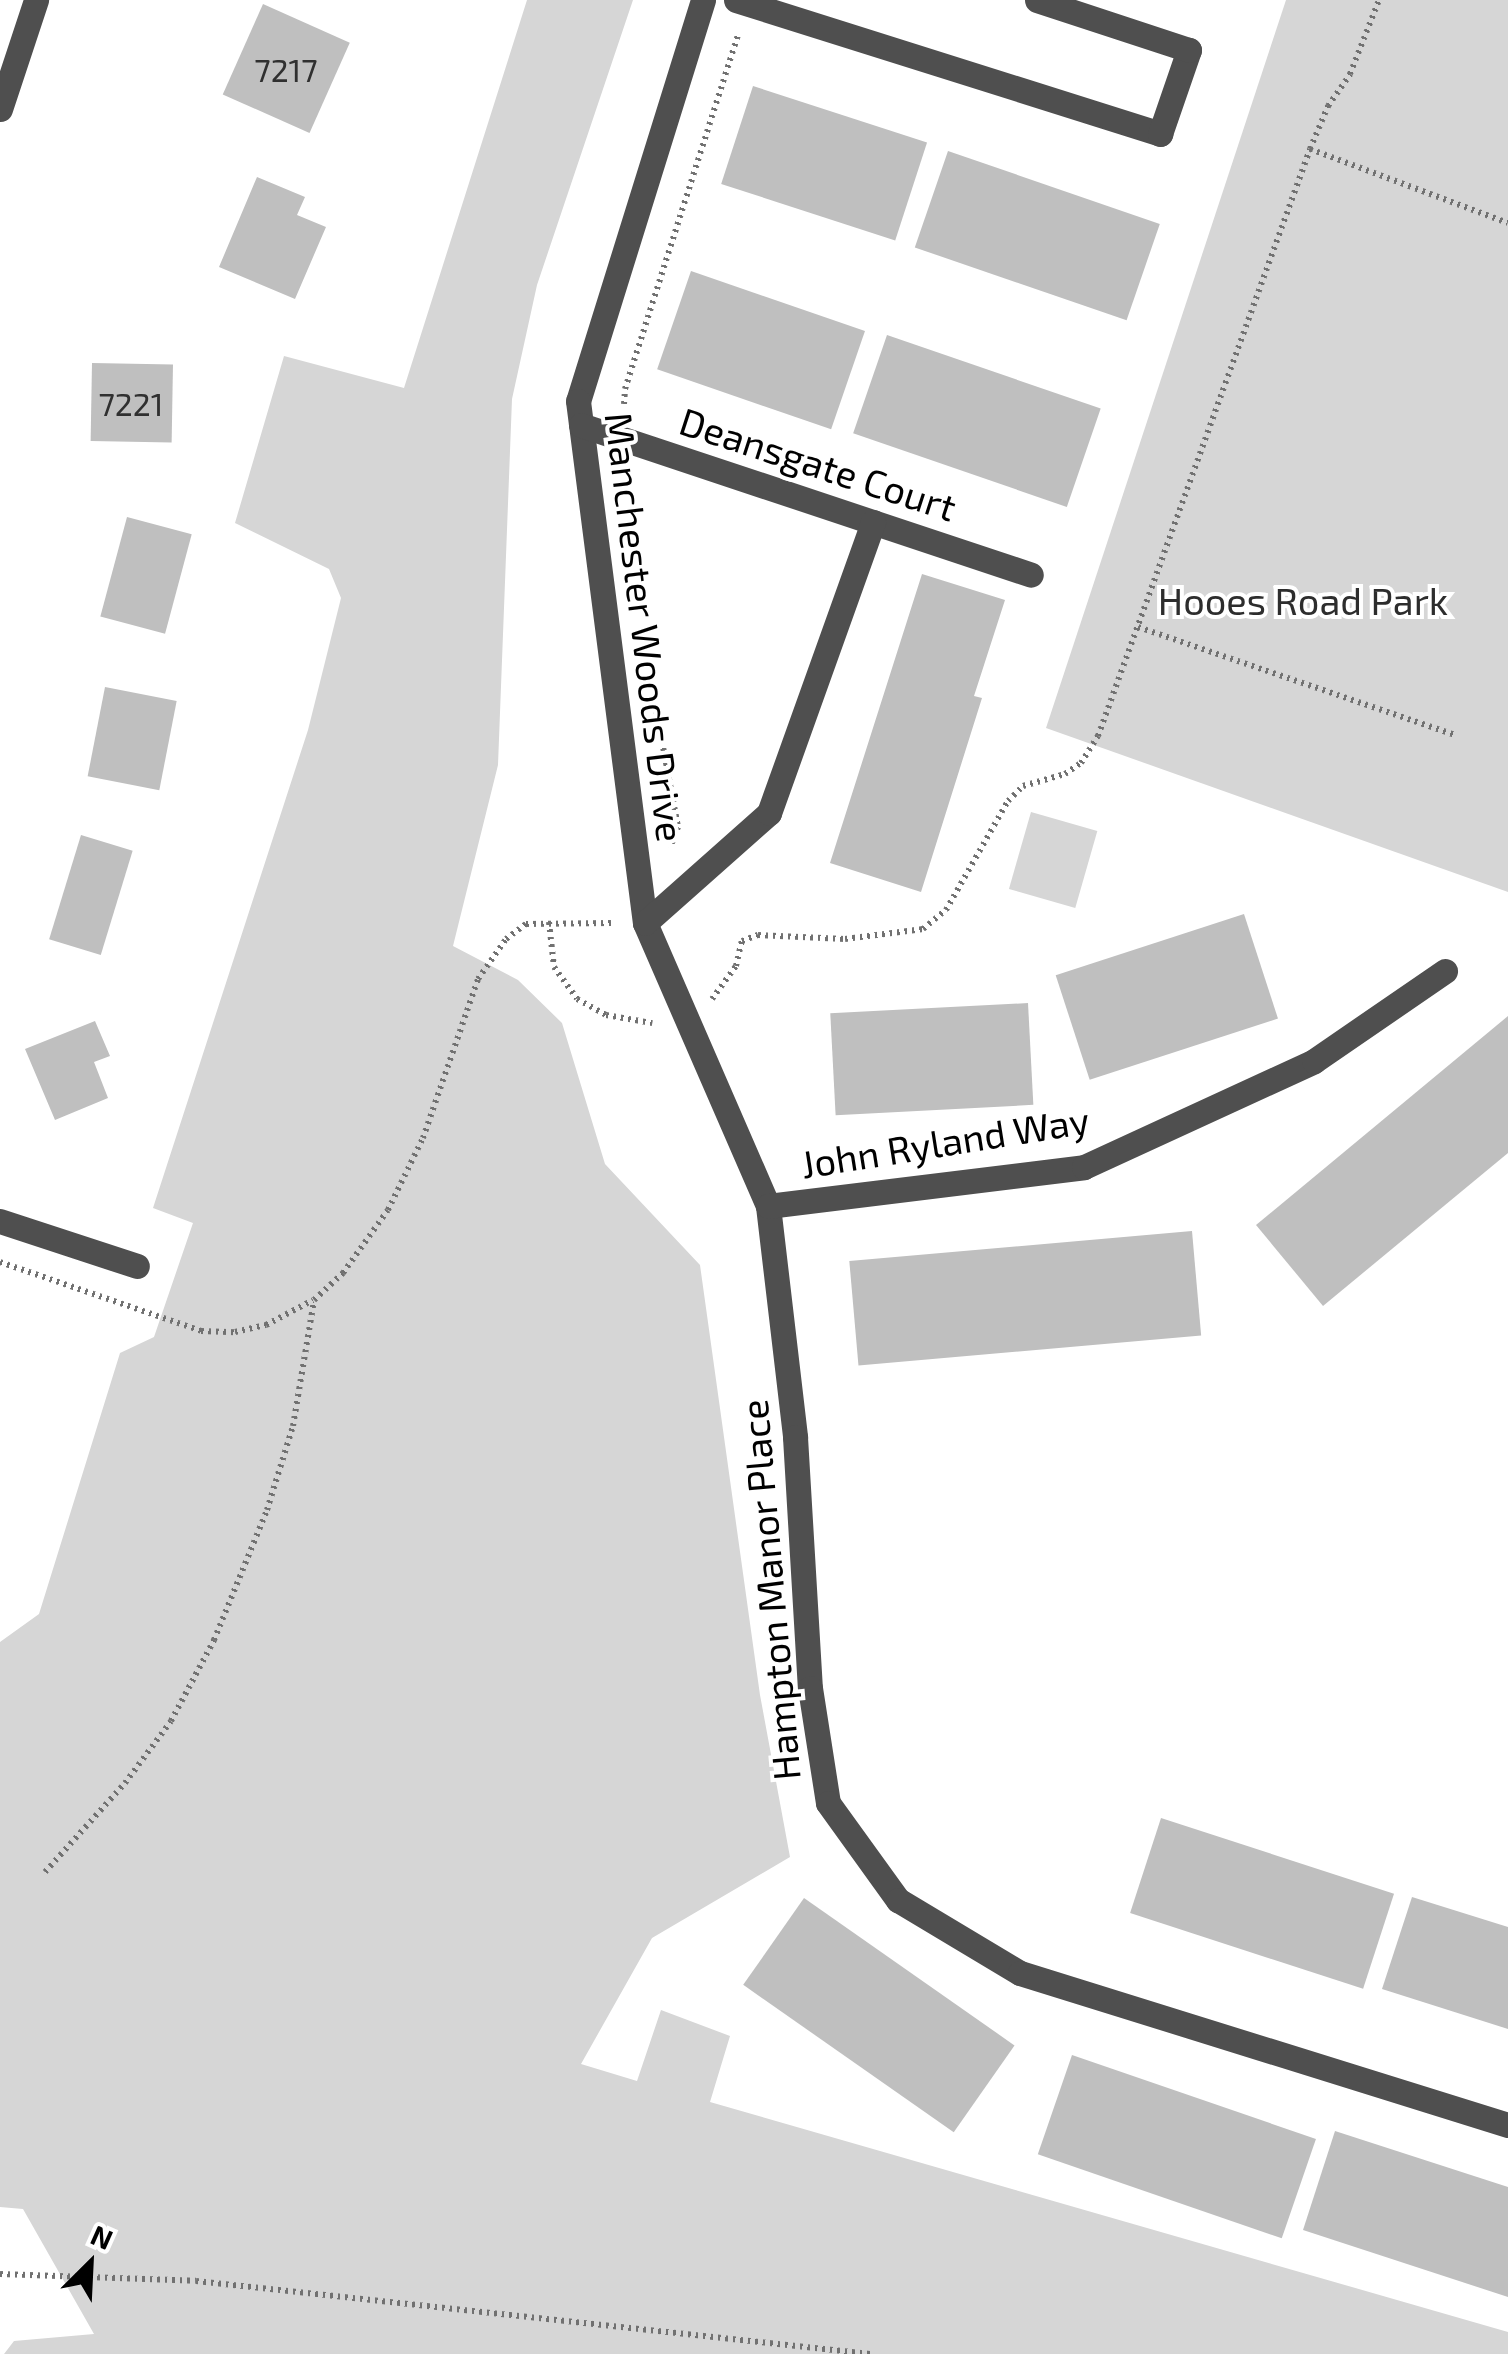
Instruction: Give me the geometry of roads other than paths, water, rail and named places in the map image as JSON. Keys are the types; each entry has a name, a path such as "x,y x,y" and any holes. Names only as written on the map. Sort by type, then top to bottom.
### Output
{"street":[{"path":"0,109 36,0"},
{"name":"Manchester Woods Drive","path":"645,922 578,401 702,0"},
{"path":"736,0 1160,134 1188,50 1036,0"},
{"name":"Deansgate Court","path":"581,425 1031,575"},
{"path":"645,922 769,813 872,522"},
{"name":"Hampton Manor Place","path":"645,922 768,1206 794,1437 810,1688 828,1803 898,1900 1020,1974 1508,2125"},
{"name":"John Ryland Way","path":"768,1206 1084,1166 1314,1061 1445,971"},
{"path":"0,1221 137,1266"}],"park label":[{"name":"Hooes Road Park","path":"1303,601"}]}
